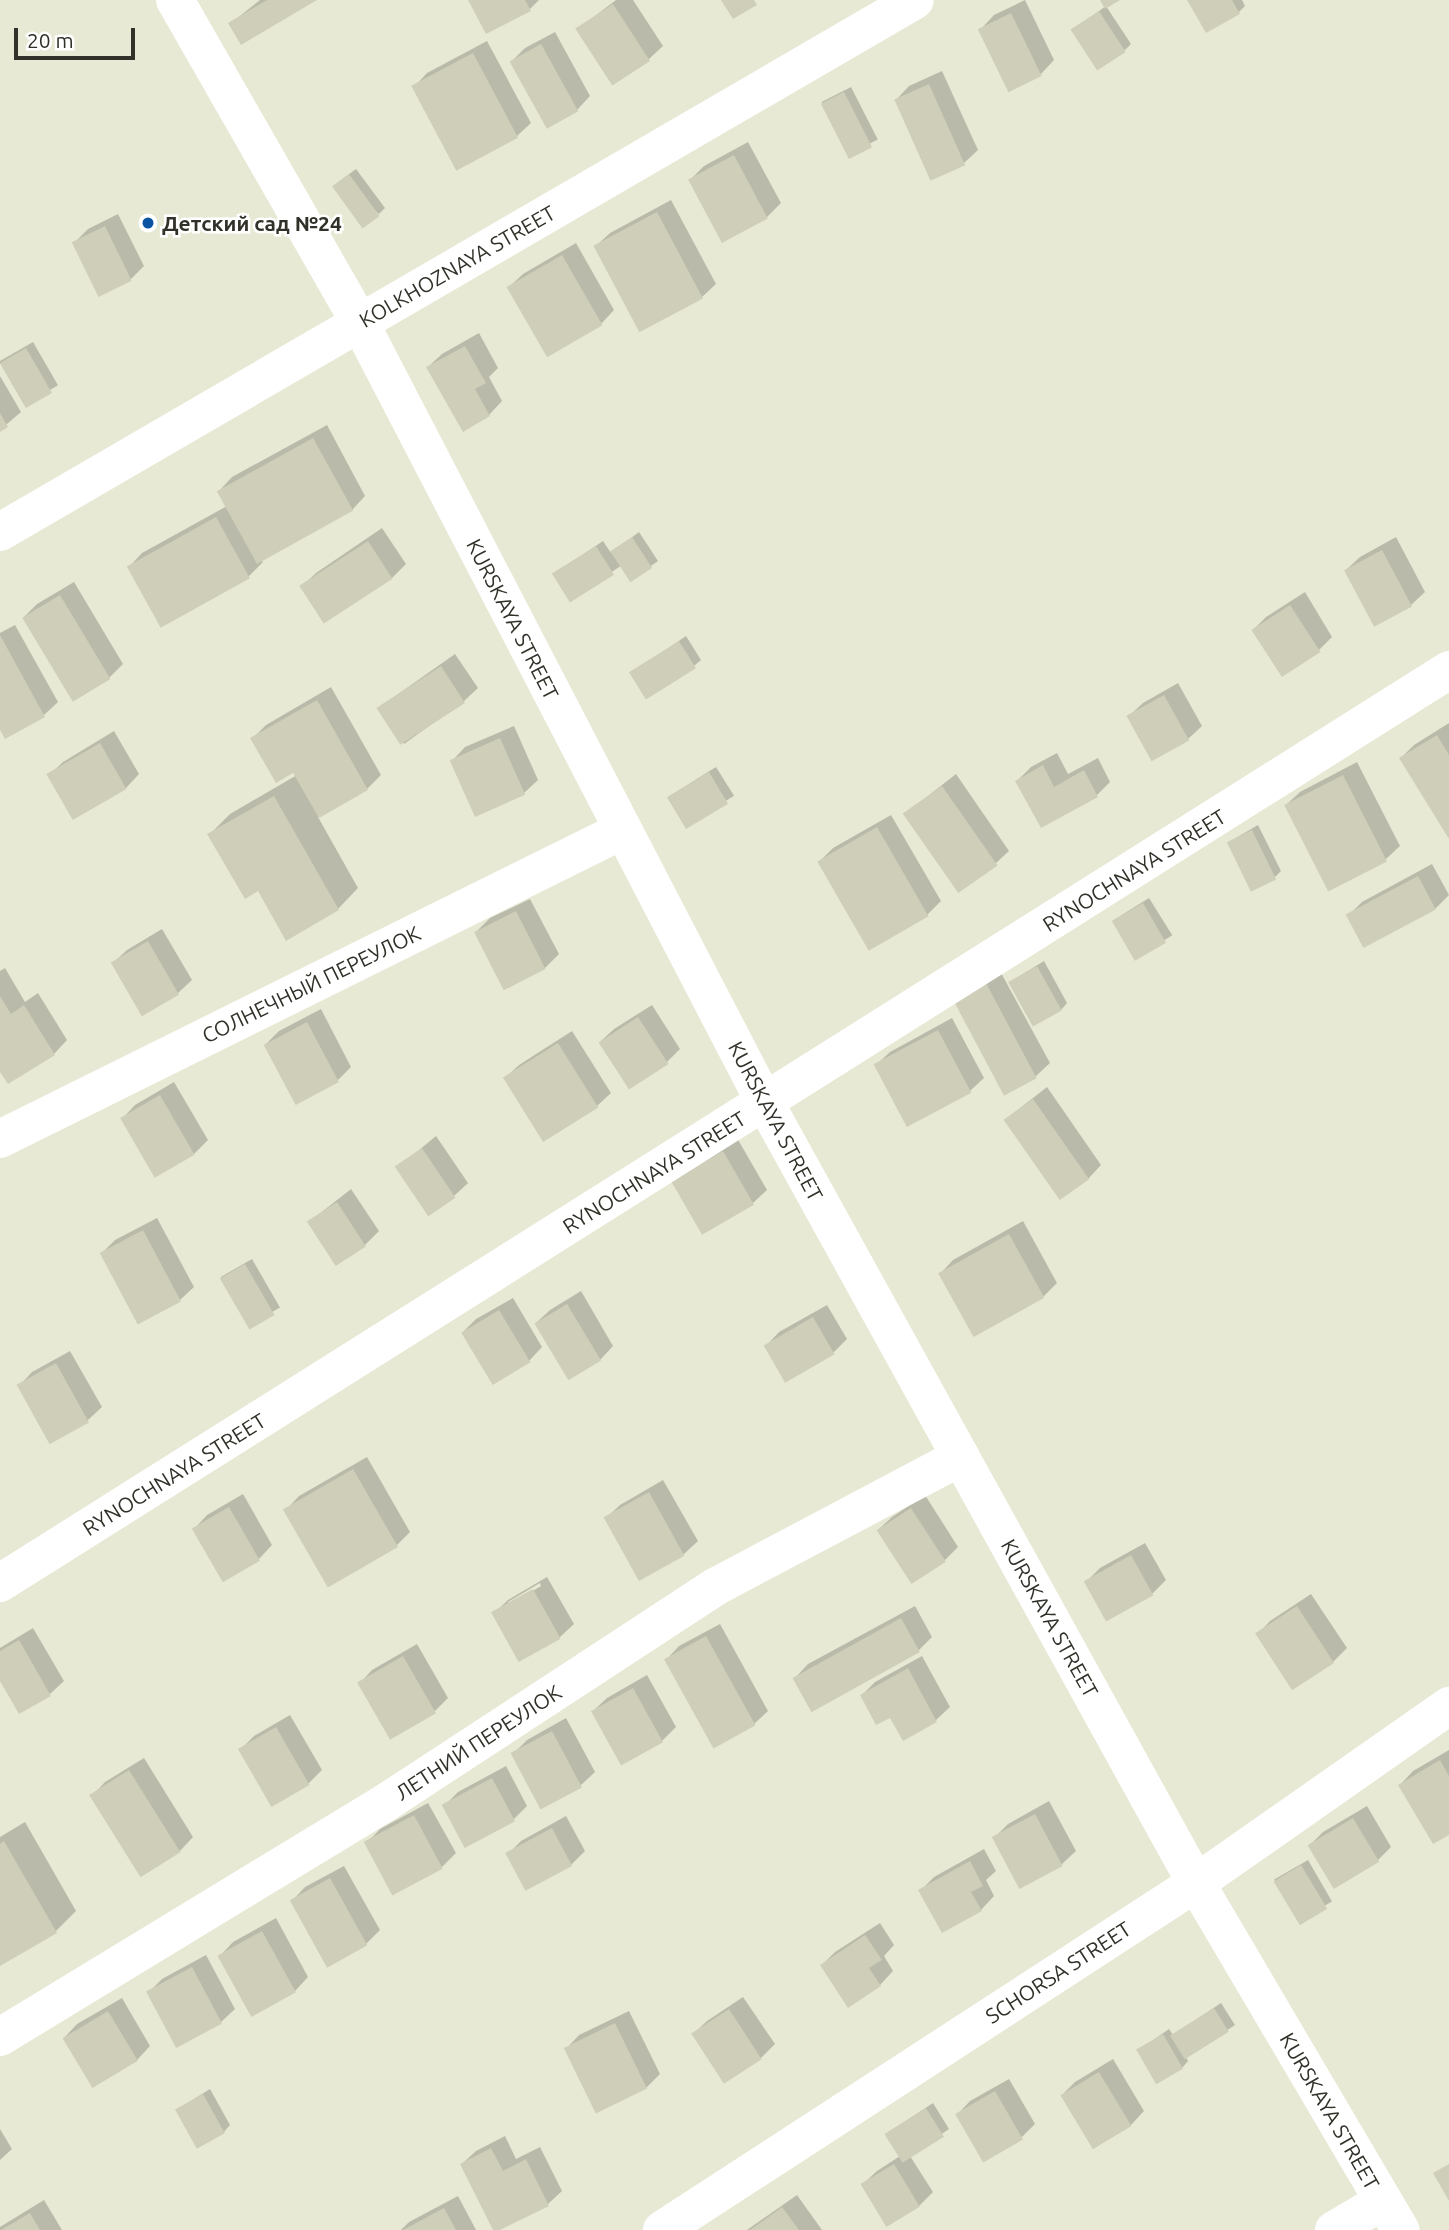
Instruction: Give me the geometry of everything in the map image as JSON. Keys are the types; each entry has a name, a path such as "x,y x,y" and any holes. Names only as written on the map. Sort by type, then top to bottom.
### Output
{"street":[{"name":"KURSKAYA STREET","path":"175,0 360,323 765,1103 1196,1883 1392,2216"},
{"name":"KOLKHOZNAYA STREET","path":"0,533 915,0"},
{"name":"RYNOCHNAYA STREET","path":"0,1583 1449,670"},
{"name":"СОЛНЕЧНЫЙ ПЕРЕУЛОК","path":"0,1139 623,830"},
{"name":"ЛЕТНИЙ ПЕРЕУЛОК","path":"0,2037 385,1803 715,1587 961,1457"},
{"name":"SCHORSA STREET","path":"662,2230 1196,1883 1449,1706"},
{"path":"1334,2230 1392,2216"}],"building":[{"path":"267,0 317,0 241,45 228,23"},
{"path":"468,0 525,0 531,11 486,34"},
{"path":"721,0 754,0 757,5 733,19"},
{"path":"1100,0 1120,0 1105,9"},
{"path":"1187,0 1232,0 1240,14 1206,33"},
{"path":"613,4 650,61 612,86 575,29"},
{"path":"1099,11 1126,52 1097,71 1070,30"},
{"path":"1011,13 1042,76 1008,92 978,29"},
{"path":"541,44 578,111 547,129 510,61"},
{"path":"473,53 518,138 456,171 411,86"},
{"path":"929,84 965,165 930,181 894,99"},
{"path":"844,92 872,147 849,159 821,104"},
{"path":"734,155 768,219 722,243 688,179"},
{"path":"349,174 380,216 363,228 332,186"},
{"path":"657,212 703,299 639,332 593,246"},
{"path":"105,226 132,281 98,297 72,242"},
{"path":"562,255 602,325 547,357 507,287"},
{"path":"465,346 486,383 475,389 490,416 463,432 426,367"},
{"path":"26,348 52,393 26,408 0,363"},
{"path":"0,413 8,427 0,432"},
{"path":"313,438 353,511 257,564 217,491"},
{"path":"216,517 250,578 161,628 127,566"},
{"path":"632,537 652,568 630,582 610,551"},
{"path":"368,541 393,579 324,623 299,586"},
{"path":"596,546 614,575 570,602 552,574"},
{"path":"1382,550 1412,607 1374,627 1344,570"},
{"path":"60,595 110,679 73,702 22,618"},
{"path":"1290,605 1320,652 1282,677 1251,630"},
{"path":"0,635 45,717 5,739 0,730"},
{"path":"679,641 696,668 646,699 629,672"},
{"path":"441,666 465,703 400,745 376,708"},
{"path":"1164,695 1189,740 1152,761 1126,716"},
{"path":"317,700 368,790 319,818 293,773 276,783 250,738"},
{"path":"1437,735 1449,755 1449,839 1399,758"},
{"path":"500,738 525,795 475,817 450,760"},
{"path":"100,743 126,789 73,820 46,774"},
{"path":"1043,765 1054,787 1084,770 1098,797 1041,828 1015,781"},
{"path":"709,772 728,804 686,829 667,797"},
{"path":"1343,775 1387,861 1328,891 1284,805"},
{"path":"942,786 998,865 958,893 903,814"},
{"path":"274,796 339,910 286,941 258,891 245,899 207,834"},
{"path":"877,827 928,916 869,951 817,862"},
{"path":"1252,830 1276,879 1251,892 1227,842"},
{"path":"1418,876 1436,910 1363,948 1346,914"},
{"path":"1143,903 1166,943 1135,961 1112,921"},
{"path":"516,911 546,969 504,990 474,932"},
{"path":"148,941 179,995 142,1016 111,963"},
{"path":"1037,966 1062,1011 1033,1027 1008,982"},
{"path":"986,983 1037,1078 1004,1096 953,1000"},
{"path":"0,996 11,1014 24,1005 55,1055 8,1084 0,1072"},
{"path":"638,1017 668,1064 629,1090 599,1043"},
{"path":"307,1022 339,1082 296,1105 264,1045"},
{"path":"938,1030 971,1093 907,1127 874,1064"},
{"path":"558,1043 598,1107 543,1142 503,1077"},
{"path":"160,1095 194,1155 155,1178 120,1118"},
{"path":"1033,1099 1089,1179 1060,1200 1004,1120"},
{"path":"422,1148 456,1198 428,1216 395,1166"},
{"path":"723,1151 754,1205 702,1235 671,1181"},
{"path":"337,1202 366,1246 336,1266 307,1222"},
{"path":"143,1230 181,1302 138,1325 100,1253"},
{"path":"1009,1234 1044,1298 974,1337 938,1273"},
{"path":"245,1264 274,1315 249,1330 220,1278"},
{"path":"567,1304 601,1361 568,1380 534,1324"},
{"path":"499,1310 530,1362 493,1385 461,1333"},
{"path":"813,1317 834,1354 785,1383 764,1346"},
{"path":"56,1363 89,1422 50,1444 17,1385"},
{"path":"353,1469 398,1547 328,1587 283,1510"},
{"path":"649,1492 684,1556 639,1581 604,1517"},
{"path":"229,1507 260,1561 223,1582 192,1529"},
{"path":"911,1508 946,1562 911,1584 877,1530"},
{"path":"1131,1555 1153,1595 1106,1621 1084,1581"},
{"path":"533,1589 561,1639 519,1662 491,1612"},
{"path":"1297,1606 1334,1663 1292,1690 1255,1633"},
{"path":"901,1618 920,1652 811,1712 793,1678"},
{"path":"706,1636 755,1725 713,1748 664,1659"},
{"path":"19,1640 51,1696 19,1714 0,1681 0,1651"},
{"path":"403,1656 436,1713 390,1740 357,1682"},
{"path":"908,1668 937,1722 903,1741 890,1718 876,1725 860,1695"},
{"path":"633,1688 663,1742 621,1765 591,1711"},
{"path":"276,1727 310,1785 271,1807 238,1749"},
{"path":"552,1731 582,1788 541,1810 511,1753"},
{"path":"1440,1760 1449,1776 1449,1835 1433,1844 1398,1785"},
{"path":"129,1770 180,1852 141,1877 89,1795"},
{"path":"492,1778 515,1821 465,1848 442,1805"},
{"path":"1035,1814 1063,1866 1019,1889 992,1837"},
{"path":"414,1815 443,1869 392,1896 364,1842"},
{"path":"1353,1818 1379,1862 1334,1889 1308,1845"},
{"path":"552,1828 572,1866 525,1891 505,1853"},
{"path":"4,1841 57,1933 0,1966 0,1844"},
{"path":"970,1861 983,1886 971,1892 982,1911 942,1933 918,1890"},
{"path":"1301,1865 1327,1909 1300,1925 1274,1881"},
{"path":"330,1878 367,1945 327,1968 290,1900"},
{"path":"262,1931 296,1992 251,2017 217,1956"},
{"path":"865,1935 882,1960 869,1968 881,1986 848,2008 820,1965"},
{"path":"192,1967 222,2024 176,2048 146,1991"},
{"path":"1214,2008 1229,2032 1185,2059 1170,2036"},
{"path":"729,2009 762,2059 724,2084 691,2034"},
{"path":"108,2011 138,2061 92,2088 63,2038"},
{"path":"615,2023 647,2089 596,2114 564,2048"},
{"path":"1163,2034 1183,2069 1156,2084 1136,2050"},
{"path":"1099,2072 1131,2126 1093,2149 1060,2095"},
{"path":"995,2091 1023,2139 983,2162 955,2114"},
{"path":"203,2094 225,2133 197,2149 175,2110"},
{"path":"926,2108 944,2137 902,2163 884,2134"},
{"path":"491,2148 503,2171 526,2159 549,2206 500,2230 493,2230 460,2164"},
{"path":"894,2164 920,2207 886,2227 861,2184"},
{"path":"1449,2164 1449,2201 1433,2173"},
{"path":"782,2207 799,2230 750,2230"},
{"path":"444,2208 456,2230 403,2230"},
{"path":"30,2213 40,2230 1,2230"}],"place":[{"name":"Детский сад №24","path":"148,223"}]}
